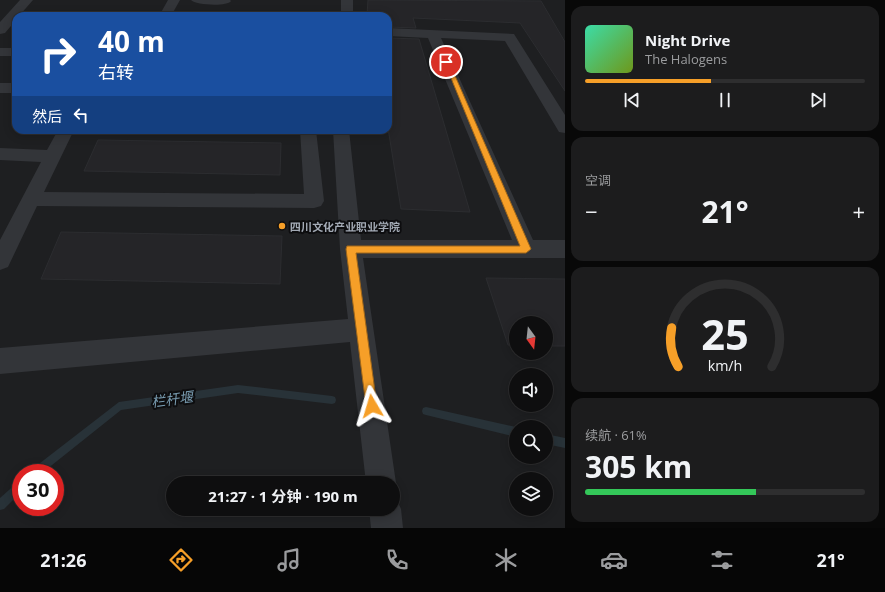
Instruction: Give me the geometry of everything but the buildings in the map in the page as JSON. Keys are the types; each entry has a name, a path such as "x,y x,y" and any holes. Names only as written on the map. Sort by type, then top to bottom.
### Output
{"street":[{"path":"16,12 27,0"},
{"path":"167,12 174,0"},
{"path":"197,0 225,1 221,12"},
{"path":"347,0 347,12"},
{"path":"0,30 12,17"},
{"path":"392,32 509,37 565,128"},
{"path":"0,34 12,34"},
{"path":"433,34 526,249"},
{"path":"0,52 12,52"},
{"path":"0,88 12,88"},
{"path":"0,261 5,241 32,199 64,134"},
{"path":"32,199 314,201 308,134"},
{"path":"341,134 351,249 380,476"},
{"path":"0,154 54,156"},
{"path":"351,249 565,249"},
{"path":"0,361 362,329"},
{"path":"386,516 387,528"}],"shaded area":[{"name":"四川文化产业职业学院","path":"0,0 565,0 565,528 0,528"}],"waterway":[{"name":"栏杆堰","path":"45,464 119,406 238,389 332,400"},
{"name":"栏杆堰","path":"426,411 509,430"},
{"name":"栏杆堰","path":"553,440 565,443"},
{"name":"栏杆堰","path":"0,505 12,494"}],"place":[{"name":"四川文化产业职业学院","path":"282,226"}],"route":[{"path":"372,406 351,249 526,249 446,62"}]}
